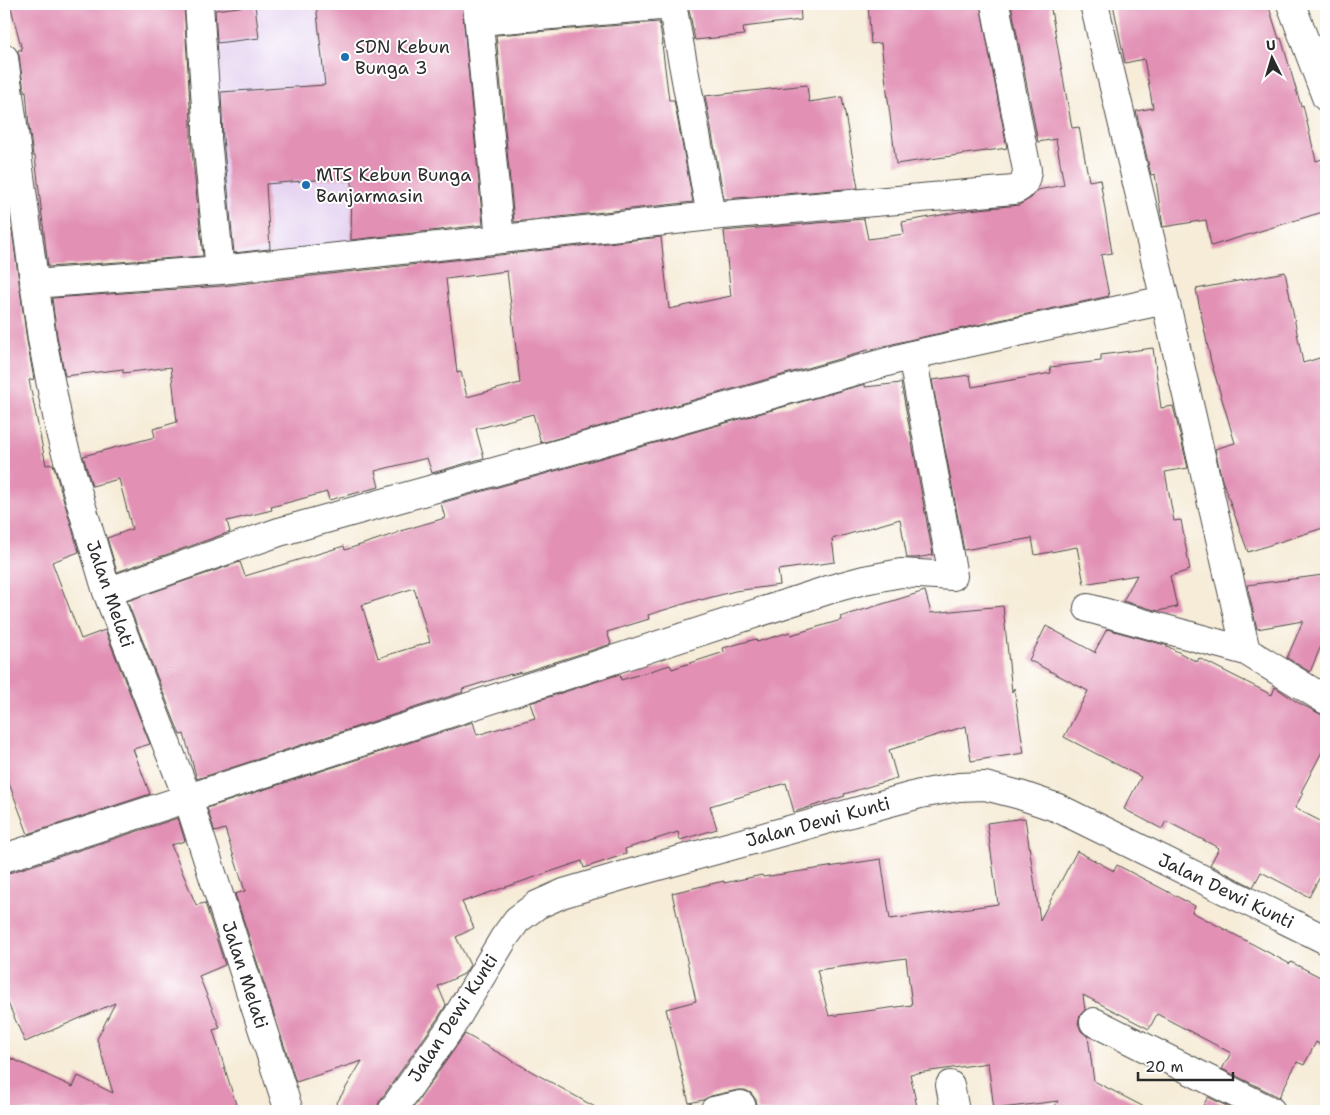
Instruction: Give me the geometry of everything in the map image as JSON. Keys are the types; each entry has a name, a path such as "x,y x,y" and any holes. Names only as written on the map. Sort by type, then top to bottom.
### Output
{"street":[{"path":"199,4 207,139 220,270"},
{"path":"500,239 478,12 672,4 711,216"},
{"path":"34,284 220,270 711,216 1019,188 1024,184 1027,170 995,4"},
{"path":"1094,4 1165,300 1246,652"},
{"path":"1291,4 1326,97"},
{"name":"Jalan Melati","path":"4,58 42,339 61,436 107,592 188,799 290,1111"},
{"path":"107,592 279,532 912,355 1165,300"},
{"path":"4,858 831,589 901,573 953,576 912,355"},
{"path":"1088,608 1246,652 1326,700"},
{"name":"Jalan Dewi Kunti","path":"392,1111 451,1027 504,938 517,920 537,905 564,893 625,875 920,794 959,787 985,786 1058,808 1326,940"},
{"path":"1094,1022 1271,1111"},
{"path":"950,1085 956,1111"},
{"path":"714,1111 741,1105 742,1111"}],"shaded area":[{"path":"211,4 470,4 483,110 354,120 386,122 401,243 221,258"}],"building":[{"path":"10,4 184,4 191,141 203,256 48,267 26,91 24,91 18,52 18,50 22,50"},
{"path":"316,4 462,4 483,225 351,240 352,177 266,184 270,249 234,253 223,138 221,92 325,85"},
{"path":"688,4 800,4 801,20 743,27 744,35 695,40"},
{"path":"868,4 980,4 1007,148 896,164 881,43 871,44"},
{"path":"1011,4 1050,4 1072,128 1079,127 1089,181 1100,179 1112,253 1101,255 1109,296 860,352 541,443 533,414 476,429 484,458 432,473 427,458 375,471 379,487 329,500 327,492 271,507 272,510 227,521 230,532 117,572 107,538 132,529 119,479 92,486 83,456 155,437 153,429 177,422 171,367 123,373 123,369 65,376 52,298 222,286 661,237 669,309 731,296 724,231 864,219 868,239 904,234 902,222 969,210 1019,205 1031,198 1038,190 1064,185 1056,139 1038,142","holes":["507,271 520,383 467,397 461,372 457,373 446,279"]},
{"path":"1113,4 1268,4 1279,39 1281,38 1301,106 1303,105 1316,161 1326,158 1326,211 1211,246 1206,220 1163,227 1155,174 1151,175 1136,111 1153,108 1144,59 1125,63"},
{"path":"255,5 259,38 217,43 215,10"},
{"path":"659,22 669,100 674,100 693,202 514,222 496,35"},
{"path":"807,85 809,102 842,97 858,188 724,199 705,96"},
{"path":"12,230 34,379 29,380 46,465 53,464 79,552 52,562 81,639 105,630 150,744 133,749 150,794 28,834 4,770 4,231"},
{"path":"1285,272 1303,363 1326,356 1326,527 1248,552 1222,480 1215,449 1235,443 1211,362 1196,289"},
{"path":"1153,348 1161,408 1173,406 1188,468 1165,472 1174,521 1181,520 1190,570 1170,576 1177,607 1158,611 1123,601 1137,575 1084,584 1077,547 1035,555 1032,538 964,550 932,380 970,375 972,387 1051,373 1050,367 1101,361 1101,355"},
{"path":"901,383 933,555 907,558 900,519 832,539 835,562 778,570 780,585 735,591 700,599 648,615 649,619 607,632 611,644 521,673 511,674 462,689 463,692 197,779 184,734 180,735 127,601 240,562 245,576 344,546 345,550 445,518 441,503 865,384 865,387","holes":["414,588 430,642 378,658 362,605"]},
{"path":"1326,566 1326,634 1310,672 1287,658 1303,621 1257,629 1247,585 1323,575"},
{"path":"925,591 931,613 1003,606 1012,692 1014,688 1024,753 971,761 966,726 889,750 897,778 794,812 786,783 710,806 717,829 680,840 678,832 625,849 626,854 584,868 582,861 462,902 474,928 456,937 470,965 464,974 438,986 446,1005 379,1102 377,1111 332,1111 362,1061 296,1082 235,894 245,891 225,829 215,832 207,808 473,722 477,735 535,718 530,703 620,674 621,680 670,665 672,669 724,652 723,648 756,639 757,642 790,632 791,635 841,620 840,617"},
{"path":"1046,626 1096,653 1095,651 1107,629 1165,645 1197,662 1199,658 1272,695 1275,687 1297,702 1326,717 1326,744 1301,792 1303,793 1295,808 1326,824 1326,866 1309,897 1261,872 1253,887 1210,865 1219,848 1166,821 1162,829 1124,809 1141,777 1064,737 1088,691 1029,660"},
{"path":"178,818 185,841 171,845 196,905 205,903 225,965 199,976 220,1028 213,1030 238,1111 4,1111 4,1055 73,1087 78,1076 113,1093 97,1039 115,1003 25,1042 4,994 4,873 9,873"},
{"path":"1025,818 1040,920 1077,851 1114,871 1117,865 1195,906 1192,912 1290,964 1291,962 1326,980 1326,1048 1316,1042 1304,1065 1297,1062 1279,1097 1222,1069 1231,1053 1157,1014 1149,1029 1083,995 1085,1010 1080,1015 1078,1023 1081,1031 1088,1037 1094,1081 1152,1111 1052,1111 1058,1101 994,1109 988,1063 910,1074 918,1111 758,1111 756,1100 751,1093 745,1090 711,1096 689,1103 666,1009 696,1001 672,893 724,881 724,883 762,875 763,877 881,859 890,919 998,904 987,823","holes":["906,958 912,1005 829,1016 817,970"]},
{"path":"465,1034 602,1111 411,1111"},
{"path":"1208,1097 1237,1111 1200,1111"}],"place":[{"name":"SDN Kebun Bunga 3","path":"345,57"},
{"name":"MTS Kebun Bunga Banjarmasin","path":"306,185"}]}
